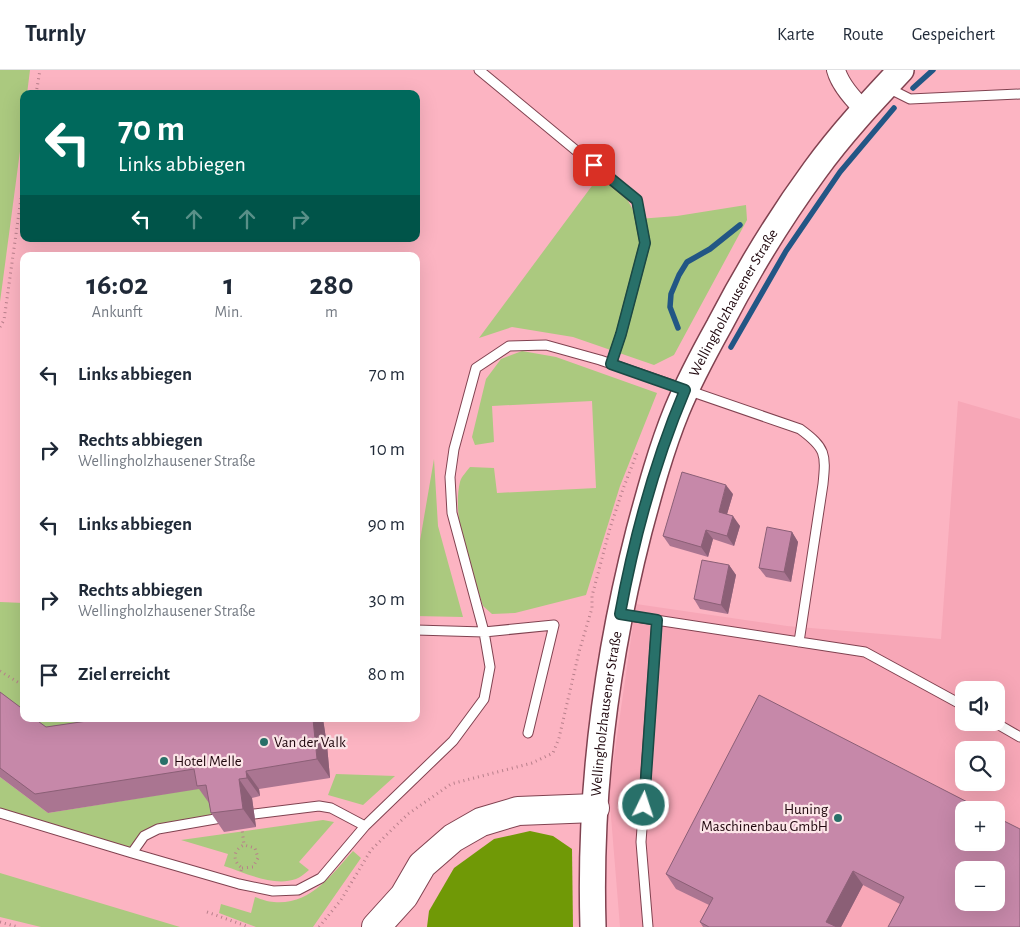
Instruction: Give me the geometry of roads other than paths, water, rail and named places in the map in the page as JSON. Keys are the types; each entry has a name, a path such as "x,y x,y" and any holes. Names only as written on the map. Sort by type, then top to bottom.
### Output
{"highway":[{"path":"376,927 404,896 422,866 453,838 481,822 518,811 595,808"},
{"path":"398,927 404,896"}],"main road":[{"name":"Wellingholzhausener Straße","path":"593,927 595,808 605,708 626,585 653,478 675,413 685,390 738,289 787,210 817,168 864,110 893,78"}],"street":[{"path":"836,70 854,100 864,110"}],"lane":[{"path":"480,70 637,200 645,243 621,334 611,364"},
{"path":"893,78 910,99 1020,94"},
{"path":"0,813 239,884 272,891 298,890 321,878 365,826 453,741 484,699 490,667 484,632 452,513 450,477 454,449 476,368 510,346 546,345 611,364 800,429 815,440 825,458 822,494 799,642"},
{"path":"620,614 865,652 955,701"},
{"path":"648,927 641,842 657,620"},
{"path":"420,630 484,632 554,625 528,733"},
{"path":"1005,728 1020,737"},
{"path":"254,814 319,806 331,808 365,826"},
{"path":"132,853 144,836 158,829 221,818"}],"waterway":[{"path":"913,88 933,70"},
{"path":"731,347 786,251 840,172 894,108"},
{"path":"678,328 670,307 671,294 679,275 687,262 710,249 740,225"}],"place":[{"name":"Van der Valk","path":"264,742"},
{"name":"Hotel Melle","path":"164,761"},
{"name":"Huning Maschinenbau GmbH","path":"838,818"}]}
